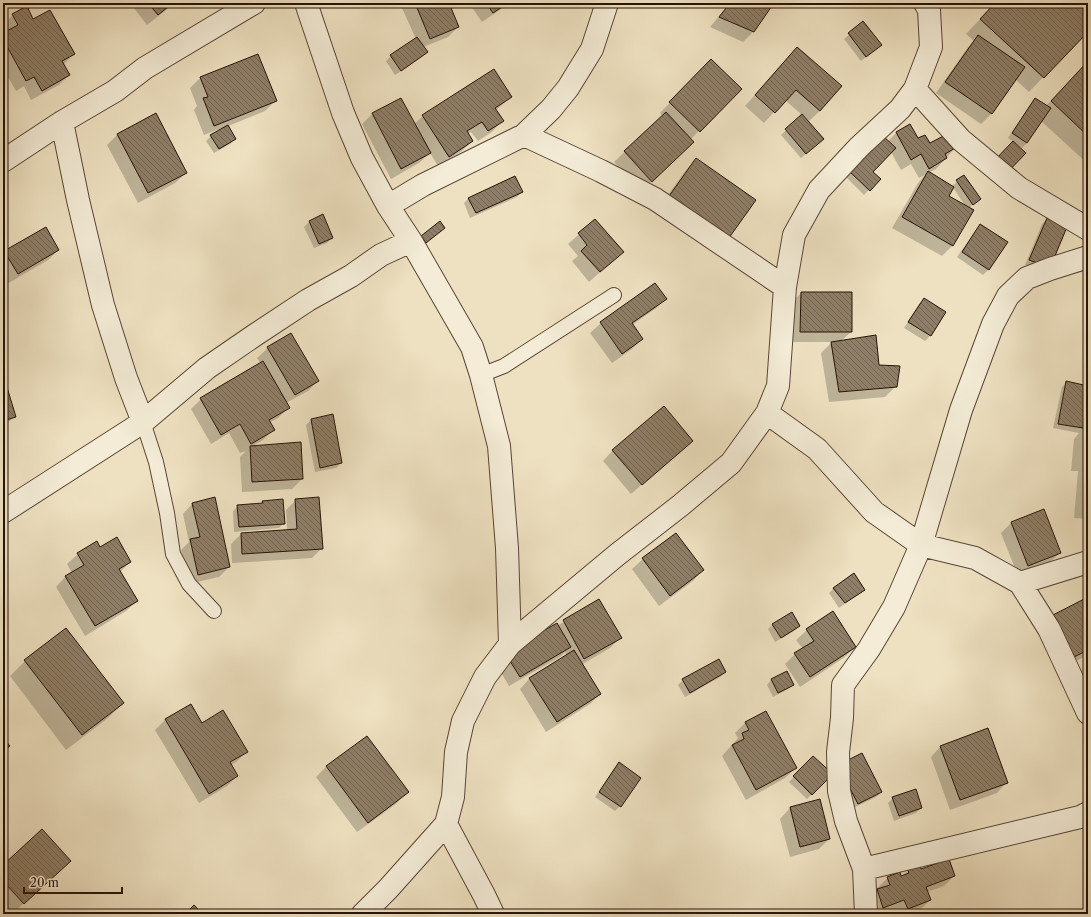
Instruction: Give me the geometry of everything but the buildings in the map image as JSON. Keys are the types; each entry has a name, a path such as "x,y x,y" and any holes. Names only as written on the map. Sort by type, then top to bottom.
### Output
{"street":[{"path":"3,160 62,122 115,92 145,68 254,3"},
{"path":"306,3 343,113 362,158 388,206 411,242 472,347 481,375 499,446 507,548 510,644"},
{"path":"388,206 423,185 524,135 551,109 568,88 592,49 607,3"},
{"path":"363,914 388,889 446,824 453,797 456,752 463,721 485,677 510,644 731,463 767,413 778,386 786,287 794,235 819,190 859,147 900,108 915,89 931,48 929,5"},
{"path":"915,89 961,140 1019,188 1088,229"},
{"path":"62,122 78,200 103,305 126,378 142,422"},
{"path":"524,135 602,171 655,199 786,287"},
{"path":"3,512 142,422 207,368 255,335 308,300 351,276 381,255 411,242"},
{"path":"866,914 864,869 846,822 839,791 838,752 842,718 843,684 869,649 894,606 921,545 961,410 993,324 1008,296 1027,278 1088,257"},
{"path":"767,413 817,450 874,512 921,545 975,558 1020,583 1049,628 1088,713"},
{"path":"1020,583 1088,562"},
{"path":"864,869 1080,817 1088,813"},
{"path":"446,824 484,894 493,914"}],"lane":[{"path":"481,375 504,366 614,295"},
{"path":"142,422 156,462 167,513 173,554 189,584 214,611"}]}
